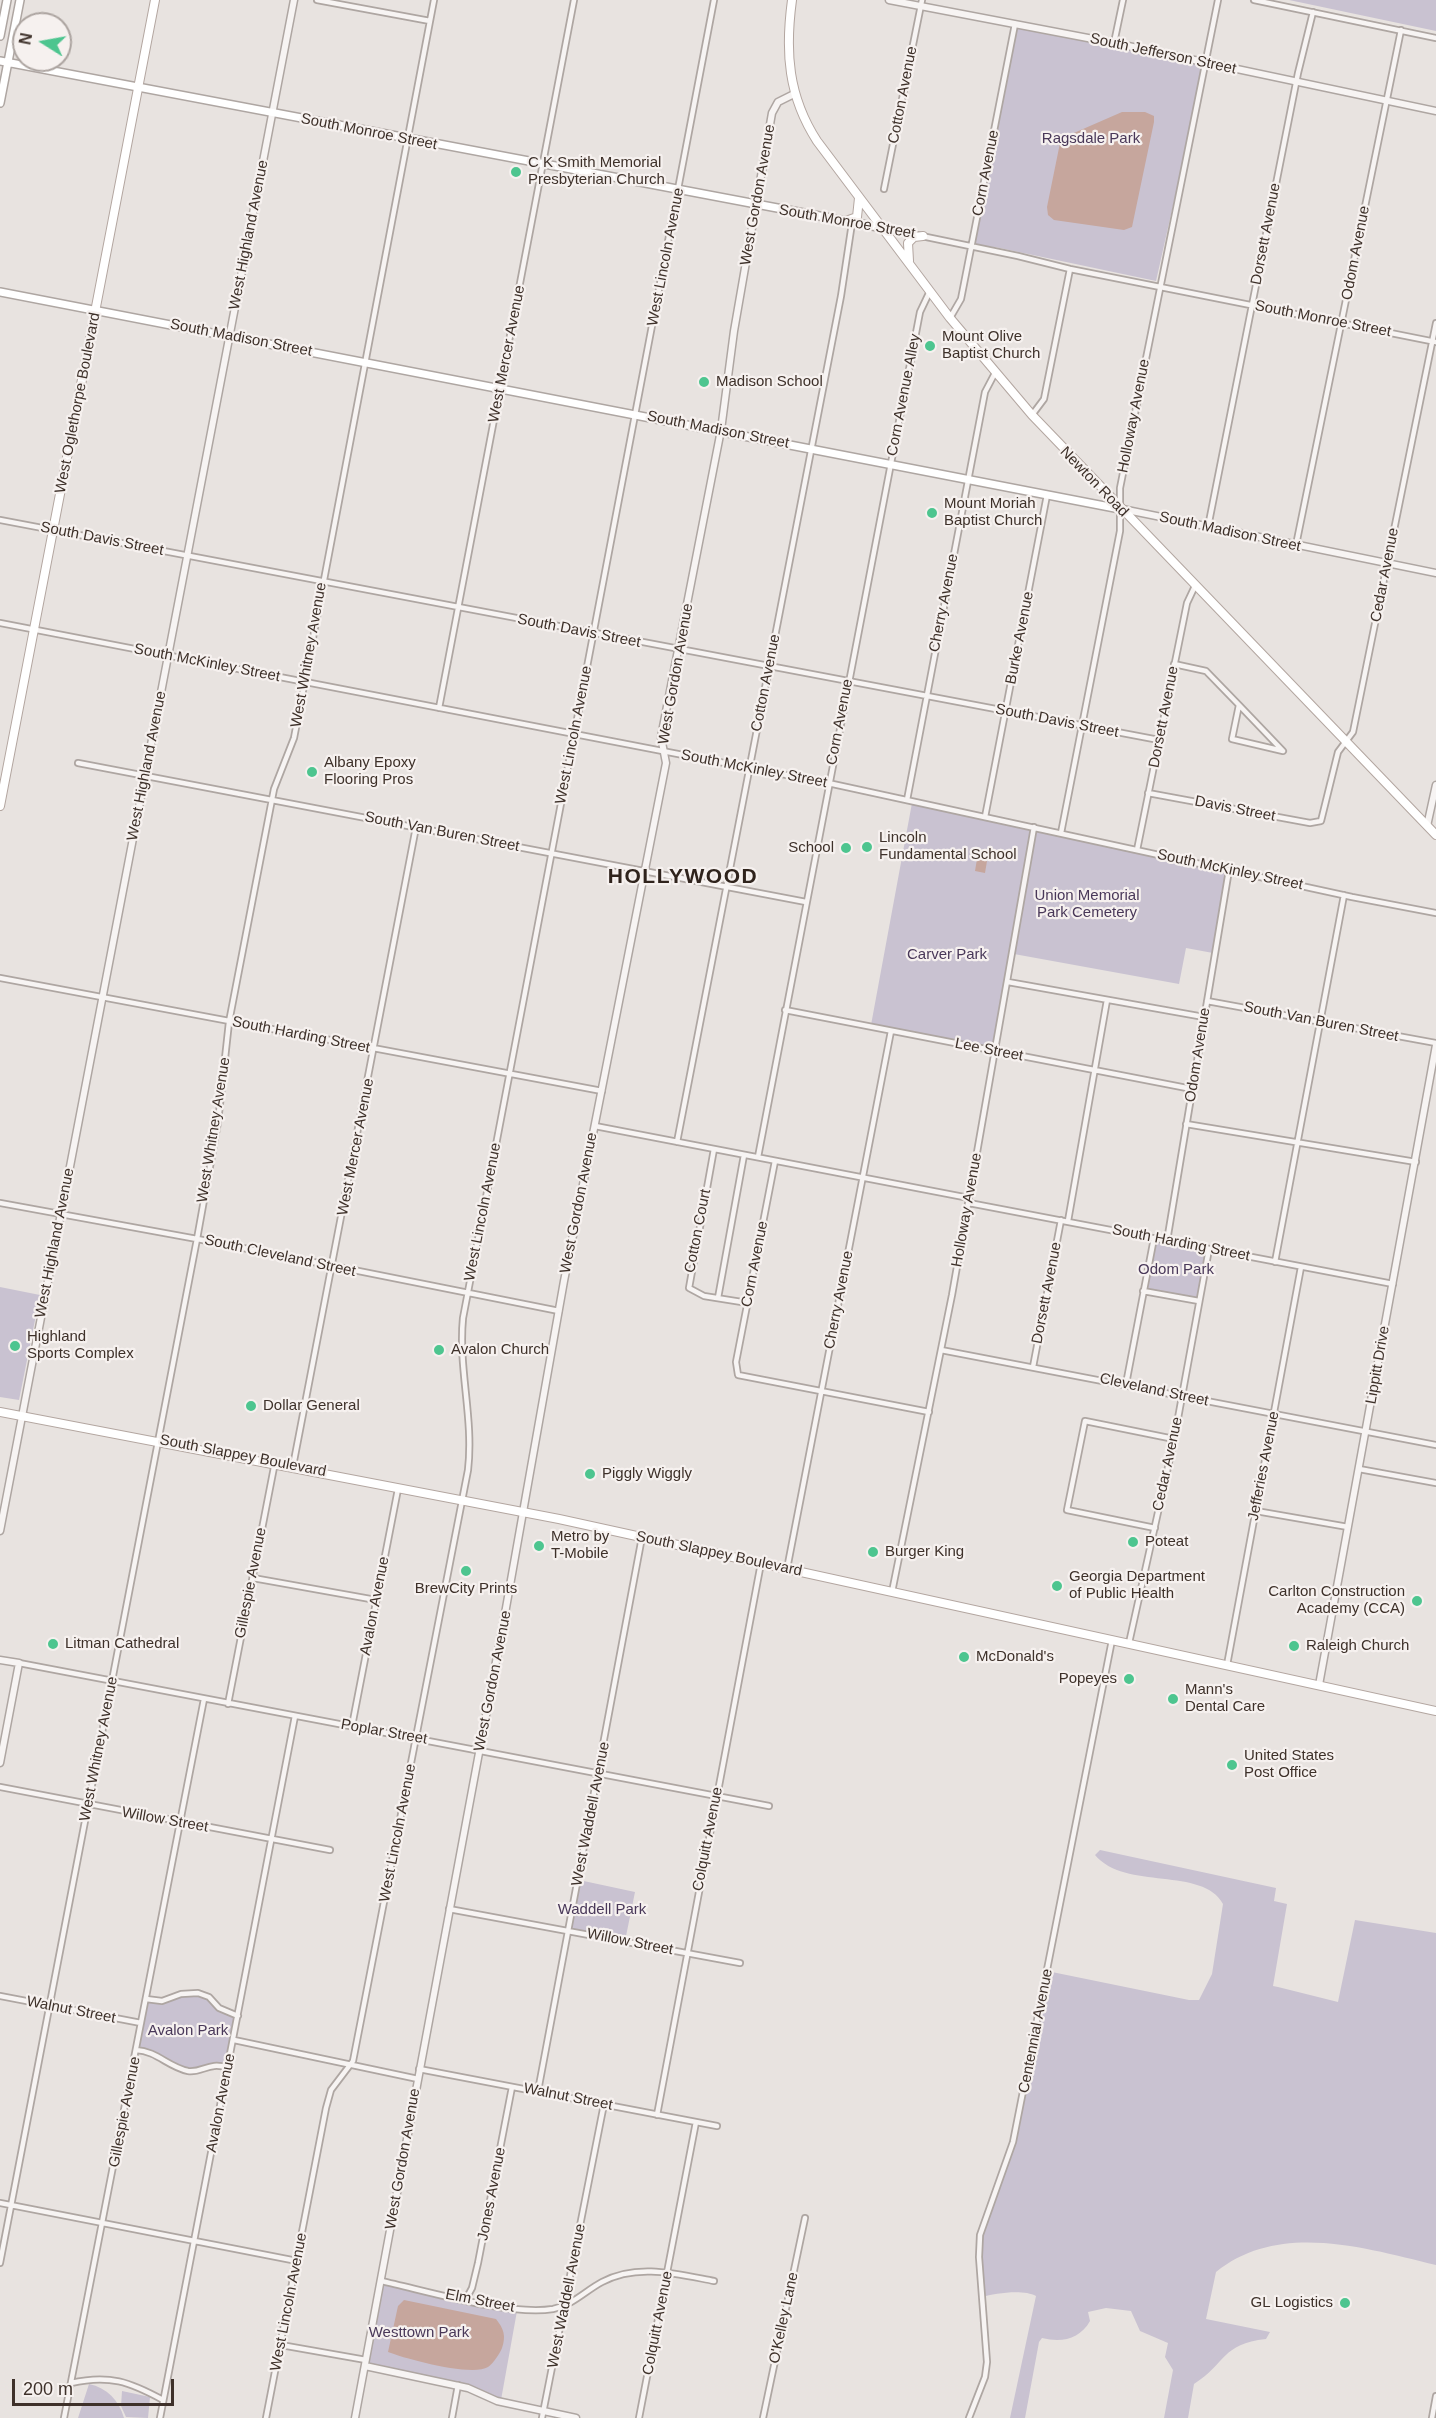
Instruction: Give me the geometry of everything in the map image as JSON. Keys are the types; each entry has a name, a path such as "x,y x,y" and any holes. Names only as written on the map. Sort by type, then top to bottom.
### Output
{"main road":[{"path":"0,36 7,0"},
{"path":"0,103 4,62 20,0"},
{"name":"West Oglethorpe Boulevard","path":"0,806 155,0"},
{"path":"792,0 787,51 794,94"},
{"name":"South Monroe Street","path":"4,62 883,228"},
{"name":"Newton Road","path":"794,94 812,134 859,198 950,318 1032,416 1436,835"},
{"path":"847,222 857,217 859,198"},
{"path":"910,265 908,243 914,237 923,236"},
{"name":"South Madison Street","path":"0,292 1120,509"},
{"name":"South Slappey Boulevard","path":"0,1412 159,1440 462,1499 1436,1710"}],"street":[{"name":"West Highland Avenue","path":"0,1531 294,0"},
{"path":"317,0 430,21"},
{"name":"West Whitney Avenue","path":"0,2263 197,1239 218,1122 229,1022 272,799 277,778 290,752 434,0"},
{"name":"West Mercer Avenue","path":"439,708 574,0"},
{"name":"West Lincoln Avenue","path":"266,2418 326,2108 331,2090 350,2067 358,2040 462,1499 471,1434 460,1339 467,1294 714,0"},
{"name":"South Jefferson Street","path":"889,0 921,3 1436,111"},
{"path":"1114,43 1123,0"},
{"name":"Holloway Avenue","path":"1061,833 1120,531 1120,488 1218,0"},
{"path":"1254,0 1436,38"},
{"name":"Cotton Avenue","path":"884,189 921,3"},
{"name":"Dorsett Avenue","path":"1208,527 1296,82 1313,12"},
{"name":"Corn Avenue","path":"950,318 961,299 1016,24"},
{"name":"Odom Avenue","path":"1296,545 1401,30"},
{"name":"West Gordon Avenue","path":"355,2418 559,1311 666,763 662,752 662,737 721,430 734,331 772,113 778,102 794,94"},
{"name":"Cotton Avenue","path":"677,1142 841,296 847,222"},
{"name":"South Monroe Street","path":"883,228 1070,269 1434,341"},
{"path":"1032,416 1044,399 1070,269"},
{"name":"Corn Avenue Alley","path":"890,465 920,312 930,291"},
{"name":"Cedar Avenue","path":"1321,821 1338,752 1353,732 1436,323"},
{"name":"Cherry Avenue","path":"907,800 985,392 995,373"},
{"name":"Corn Avenue","path":"758,1157 890,465"},
{"name":"Burke Avenue","path":"986,817 1047,495"},
{"name":"South Madison Street","path":"1120,509 1436,573"},
{"name":"South Davis Street","path":"0,520 679,651 1159,740"},
{"name":"Dorsett Avenue","path":"1137,849 1187,603 1195,586"},
{"name":"South McKinley Street","path":"0,623 828,783 1436,913"},
{"path":"1174,664 1206,671 1239,705 1272,740 1283,751 1232,739 1239,705"},
{"name":"South Van Buren Street","path":"78,763 806,902"},
{"path":"1427,826 1436,785"},
{"name":"Davis Street","path":"1148,793 1310,823 1321,821"},
{"name":"West Mercer Avenue","path":"293,1466 375,1050 416,827"},
{"name":"Holloway Avenue","path":"892,1592 969,1200 1034,827"},
{"name":"Odom Avenue","path":"1167,1241 1229,870"},
{"path":"1275,1262 1344,895"},
{"name":"South Harding Street","path":"0,978 602,1091"},
{"path":"1008,982 1204,1017"},
{"path":"1068,1221 1107,1000"},
{"name":"South Van Buren Street","path":"1207,1001 1436,1044"},
{"name":"Lee Street","path":"785,1010 1192,1089"},
{"name":"Cherry Avenue","path":"788,1569 891,1030"},
{"name":"Lippitt Drive","path":"1319,1685 1436,1044"},
{"path":"1186,1124 1416,1162"},
{"name":"South Harding Street","path":"595,1126 1393,1284"},
{"name":"Cotton Court","path":"714,1149 688,1282 689,1288 694,1292 748,1303"},
{"path":"718,1298 744,1155"},
{"name":"Corn Avenue","path":"775,1161 735,1368 738,1375 745,1377 822,1391"},
{"name":"South Cleveland Street","path":"0,1203 197,1239 559,1311"},
{"name":"Dorsett Avenue","path":"1033,1367 1061,1220"},
{"path":"1126,1384 1154,1238"},
{"name":"Cedar Avenue","path":"1130,1643 1174,1439 1209,1249"},
{"name":"Jefferies Avenue","path":"1227,1665 1301,1267"},
{"path":"1143,1291 1199,1301"},
{"name":"Cleveland Street","path":"941,1350 1436,1445"},
{"path":"822,1391 929,1412"},
{"path":"1155,1527 1067,1510 1085,1422 1174,1439"},
{"name":"Gillespie Avenue","path":"228,1704 274,1462"},
{"path":"1359,1469 1436,1483"},
{"name":"Avalon Avenue","path":"352,1726 399,1486"},
{"path":"1256,1510 1348,1527"},
{"name":"West Waddell Avenue","path":"538,2091 642,1537"},
{"name":"Colquitt Avenue","path":"657,2115 761,1563"},
{"path":"253,1578 376,1600"},
{"name":"Centennial Avenue","path":"969,2418 985,2377 987,2362 979,2257 980,2235 1013,2142 1112,1640"},
{"name":"Poplar Street","path":"0,1660 480,1749 769,1806"},
{"path":"0,1763 19,1664"},
{"name":"Gillespie Avenue","path":"64,2418 104,2223 204,1699"},
{"name":"Avalon Avenue","path":"160,2418 295,1716"},
{"name":"Willow Street","path":"0,1787 88,1806 330,1850"},
{"name":"Willow Street","path":"449,1909 568,1929 740,1963"},
{"path":"146,1999 162,2001 181,1994 198,1993 209,1997 219,2008 238,2016"},
{"name":"Walnut Street","path":"0,1996 141,2023"},
{"path":"234,2040 350,2067 417,2079"},
{"path":"136,2050 151,2052 168,2064 187,2071 195,2072 208,2065 228,2068"},
{"name":"Walnut Street","path":"419,2068 717,2126"},
{"name":"Jones Avenue","path":"466,2299 472,2289 478,2264 512,2086"},
{"name":"West Waddell Avenue","path":"544,2415 604,2104"},
{"name":"Colquitt Avenue","path":"639,2418 696,2122"},
{"path":"0,2203 297,2260"},
{"name":"O'Kelley Lane","path":"763,2418 805,2218"},
{"name":"Elm Street","path":"381,2281 528,2310 566,2305 614,2277 654,2271 714,2281"},
{"path":"281,2345 458,2385 496,2401 544,2415 576,2418"},
{"path":"71,2384 98,2378 117,2379 164,2400"},
{"path":"452,2418 458,2385"},
{"path":"1432,2418 1436,2396"}],"green space":[{"path":"1289,0 1436,0 1436,31"},
{"name":"Ragsdale Park","path":"1016,25 1205,63 1156,281 995,247 972,246"},
{"name":"Carver Park","path":"912,803 1032,829 993,1049 871,1025"},
{"name":"Union Memorial Park Cemetery","path":"1036,829 1228,871 1213,953 1186,948 1179,984 1014,954"},
{"name":"Odom Park","path":"1155,1239 1208,1249 1199,1300 1145,1290"},
{"name":"Highland Sports Complex","path":"0,1287 40,1295 19,1400 0,1397"},
{"path":"1100,1850 1276,1888 1274,1901 1287,1904 1273,1986 1338,2002 1355,1920 1436,1933 1436,2265 1352,2246 1323,2243 1295,2243 1267,2247 1241,2256 1216,2272 1206,2319 1270,2332 1266,2339 1240,2345 1232,2350 1194,2384 1188,2418 1164,2418 1173,2370 1165,2357 1168,2343 1140,2331 1131,2311 1106,2308 1088,2312 1090,2321 1076,2336 1063,2340 1042,2338 1039,2342 1025,2418 1010,2418 1036,2296 1017,2292 982,2297 980,2235 1010,2157 1047,1971 1189,2000 1199,2000 1212,1974 1223,1904 1213,1892 1199,1885 1182,1881 1125,1873 1108,1866 1095,1855"},
{"name":"Waddell Park","path":"579,1880 635,1892 625,1941 569,1929"},
{"name":"Avalon Park","path":"182,1994 200,1996 228,2014 237,2017 228,2067 214,2065 196,2070 181,2069 165,2064 137,2049 146,2000 162,2002"},
{"name":"Westtown Park","path":"382,2282 517,2311 501,2400 367,2365"},
{"path":"89,2384 107,2392 119,2406 124,2418 78,2418"},
{"path":"122,2391 150,2397 148,2418 126,2417 121,2406"}],"shaded area":[{"path":"1122,112 1145,112 1154,116 1132,227 1124,230 1054,220 1048,215 1047,207 1060,143 1067,136"},
{"path":"978,853 988,855 985,873 975,871"},
{"path":"404,2300 496,2319 504,2333 501,2350 488,2367 480,2370 423,2362 388,2352 398,2306"}],"place":[{"name":"C K Smith Memorial Presbyterian Church","path":"516,172"},
{"name":"Mount Olive Baptist Church","path":"930,346"},
{"name":"Madison School","path":"704,382"},
{"name":"Mount Moriah Baptist Church","path":"932,513"},
{"name":"Albany Epoxy Flooring Pros","path":"312,772"},
{"name":"Lincoln Fundamental School","path":"867,847"},
{"name":"School","path":"846,848"},
{"name":"Highland Sports Complex","path":"15,1346"},
{"name":"Avalon Church","path":"439,1350"},
{"name":"Dollar General","path":"251,1406"},
{"name":"Piggly Wiggly","path":"590,1474"},
{"name":"Poteat","path":"1133,1542"},
{"name":"Metro by T-Mobile","path":"539,1546"},
{"name":"Burger King","path":"873,1552"},
{"name":"BrewCity Prints","path":"466,1571"},
{"name":"Georgia Department of Public Health","path":"1057,1586"},
{"name":"Carlton Construction Academy (CCA)","path":"1417,1601"},
{"name":"Litman Cathedral","path":"53,1644"},
{"name":"Raleigh Church","path":"1294,1646"},
{"name":"McDonald's","path":"964,1657"},
{"name":"Popeyes","path":"1129,1679"},
{"name":"Mann's Dental Care","path":"1173,1699"},
{"name":"United States Post Office","path":"1232,1765"},
{"name":"GL Logistics","path":"1345,2303"}],"district":[{"name":"HOLLYWOOD","path":"683,877"}]}
